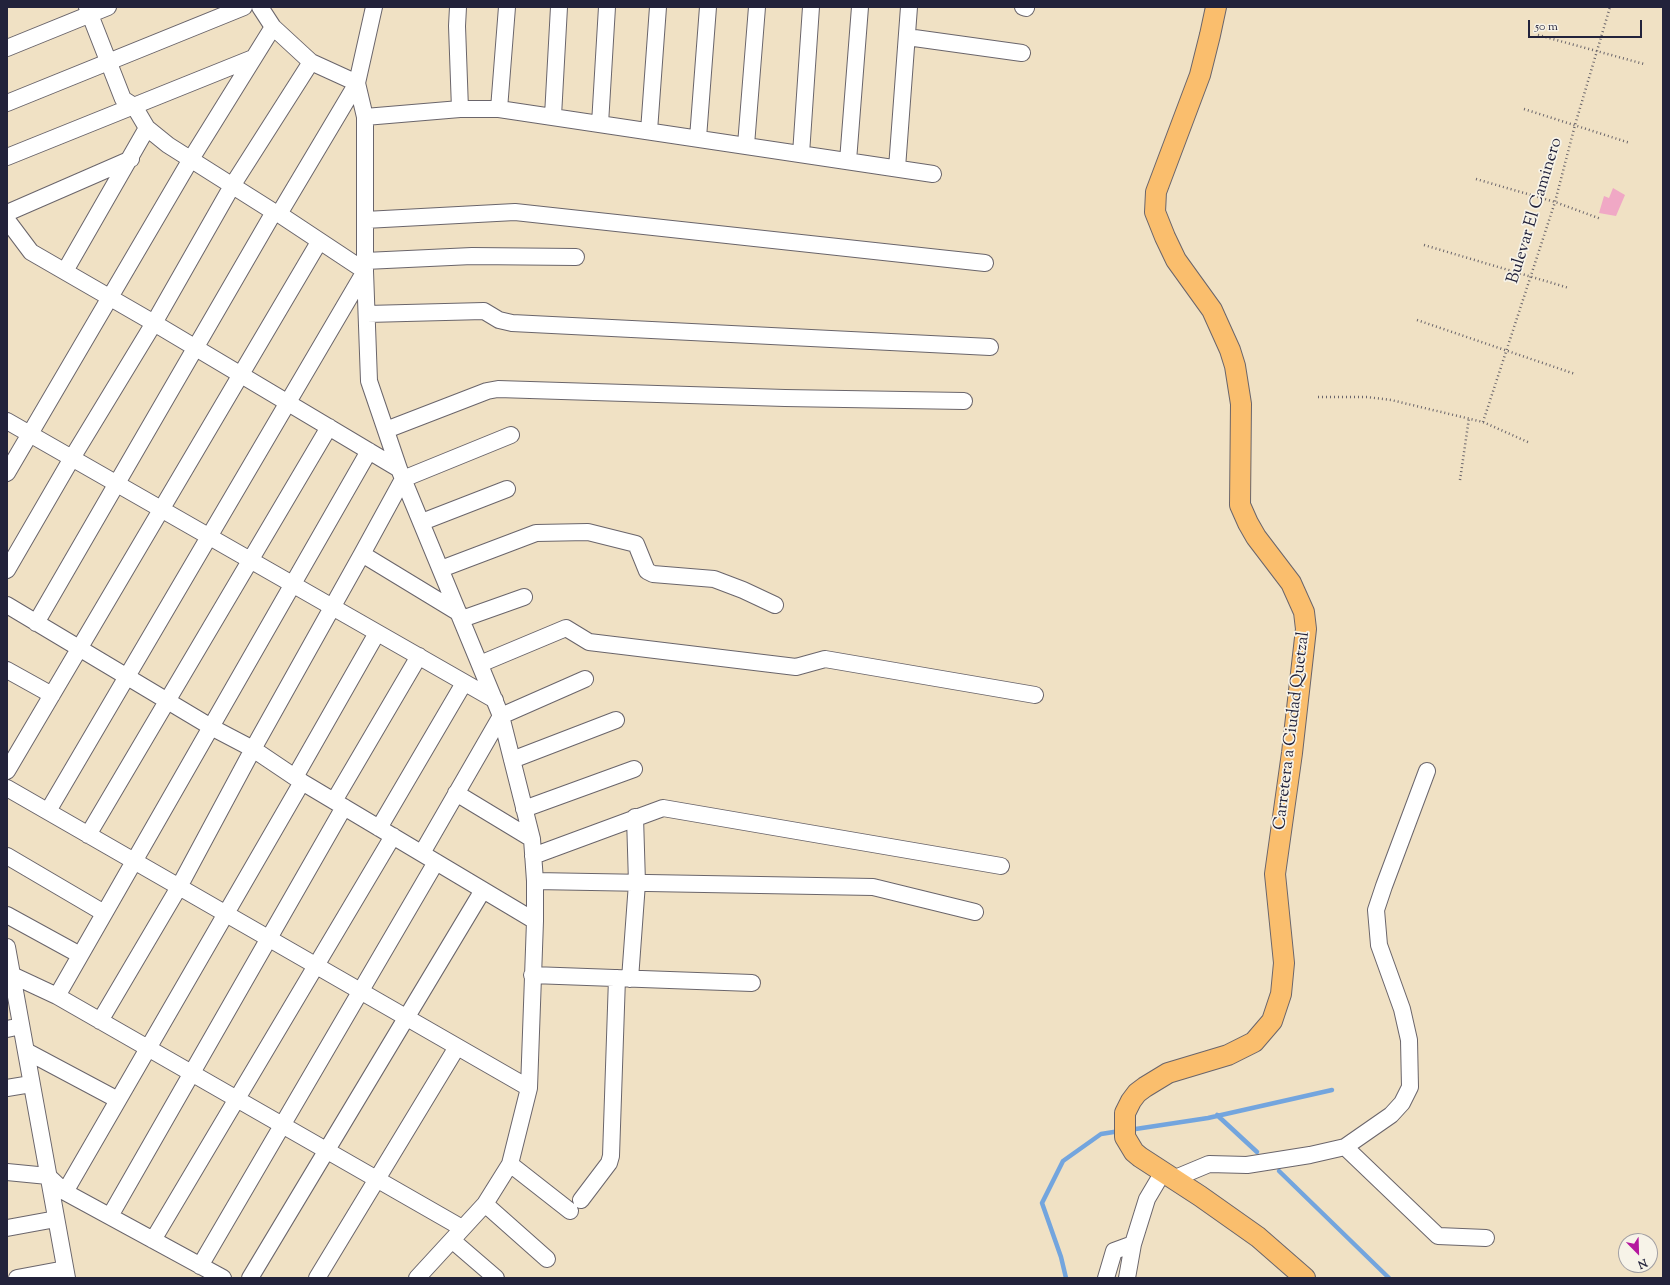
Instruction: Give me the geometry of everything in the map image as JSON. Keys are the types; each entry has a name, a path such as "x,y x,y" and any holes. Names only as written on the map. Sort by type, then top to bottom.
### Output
{"main road":[{"name":"Carretera a Ciudad Quetzal","path":"1216,7 1200,74 1156,192 1155,212 1176,260 1212,310 1230,350 1235,366 1241,404 1240,505 1256,537 1291,583 1304,612 1306,629 1292,753 1275,874 1284,963 1281,994 1272,1021 1254,1042 1228,1055 1168,1073 1137,1093 1125,1113 1125,1137 1134,1152 1258,1237 1305,1278"}],"street":[{"path":"7,48 88,11 108,7"},
{"path":"7,103 244,7"},
{"path":"36,623 195,348 276,213 357,84 374,7"},
{"path":"458,7 457,26 460,109"},
{"path":"499,109 507,7"},
{"path":"553,116 559,7"},
{"path":"600,124 607,7"},
{"path":"649,130 658,7"},
{"path":"698,138 708,7"},
{"path":"746,145 757,7"},
{"path":"801,154 811,7"},
{"path":"848,161 860,7"},
{"path":"897,168 909,7"},
{"path":"265,8 273,27 311,62 357,84"},
{"path":"88,11 123,99 134,106 147,128 168,145 319,242 365,266 472,256 576,257"},
{"path":"7,473 191,159 273,27"},
{"path":"907,37 1022,53"},
{"path":"7,157 253,58"},
{"path":"7,570 72,458 154,323 232,186 311,62"},
{"path":"357,84 365,117 365,266 369,381 401,474 495,700 532,839 534,856 535,921 529,1088 510,1164 485,1204 462,1228 453,1241 422,1277"},
{"path":"365,117 460,109 499,109 649,130 933,174"},
{"path":"65,271 131,159 147,128"},
{"path":"7,213 131,159"},
{"path":"365,220 515,212 985,262"},
{"path":"7,220 31,252 110,297 329,427 369,451 401,474"},
{"path":"7,771 319,242"},
{"path":"48,811 288,403 365,266"},
{"path":"367,314 484,311 498,320 512,323 990,347"},
{"path":"386,430 498,388 769,398 964,401"},
{"path":"7,421 495,700"},
{"path":"88,835 329,427"},
{"path":"100,1021 179,887 253,749 362,554 401,474 512,435"},
{"path":"57,996 369,451"},
{"path":"422,522 508,489"},
{"path":"441,569 536,533 588,532 636,544 647,571 653,574 714,579 743,590 775,605"},
{"path":"362,554 460,616 524,597"},
{"path":"7,605 211,727 253,749 298,779 535,921"},
{"path":"480,664 566,628 589,642 796,667 826,659 1035,695"},
{"path":"65,1192 226,914 377,633"},
{"path":"110,1216 268,939 419,656"},
{"path":"7,670 52,695"},
{"path":"422,853 500,716 585,680"},
{"path":"154,1240 316,966 464,683"},
{"path":"512,760 616,720"},
{"path":"524,809 634,769"},
{"path":"1127,1278 1133,1244 1147,1199 1168,1175 1209,1164 1247,1164 1310,1155 1345,1147 1391,1115 1402,1103 1410,1087 1409,1040 1402,1009 1379,945 1376,910 1428,771"},
{"path":"7,788 529,1088"},
{"path":"456,793 532,839"},
{"path":"534,856 635,817 663,808 1001,866"},
{"path":"510,1164 576,1206 609,1163 611,1156 623,978 637,883 635,817"},
{"path":"7,856 104,913"},
{"path":"200,1266 436,862"},
{"path":"535,881 873,888 975,912"},
{"path":"250,1278 483,890"},
{"path":"7,916 80,955"},
{"path":"7,947 14,1028 26,1051 66,1274 17,1278"},
{"path":"532,975 752,983"},
{"path":"10,976 57,996 462,1228"},
{"path":"317,1278 457,1047"},
{"path":"26,1051 118,1100"},
{"path":"7,1088 31,1084"},
{"path":"1345,1147 1438,1236 1486,1238"},
{"path":"7,1172 48,1176 65,1192 223,1278"},
{"path":"485,1204 547,1259"},
{"path":"7,1228 56,1219"},
{"path":"453,1241 496,1278"},
{"path":"1106,1278 1114,1251 1133,1244"}],"path":[{"name":"Bulevar El Caminero","path":"1483,422 1505,349 1555,202 1575,125 1610,7"},
{"path":"1538,35 1644,64"},
{"path":"1524,109 1630,143"},
{"path":"1476,179 1555,202 1601,219"},
{"path":"1424,245 1530,275 1569,288"},
{"path":"1417,320 1575,374"},
{"path":"1318,397 1367,397 1391,400 1483,422 1530,443"},
{"path":"1460,480 1469,418"}],"building":[{"path":"1613,188 1625,195 1616,216 1599,213 1604,196 1609,198"}],"waterway":[{"path":"1129,1130 1208,1118 1332,1090"},
{"path":"1217,1115 1257,1152"},
{"path":"1066,1278 1061,1257 1042,1203 1063,1161 1101,1134 1120,1131"},
{"path":"1279,1171 1389,1278"}]}
